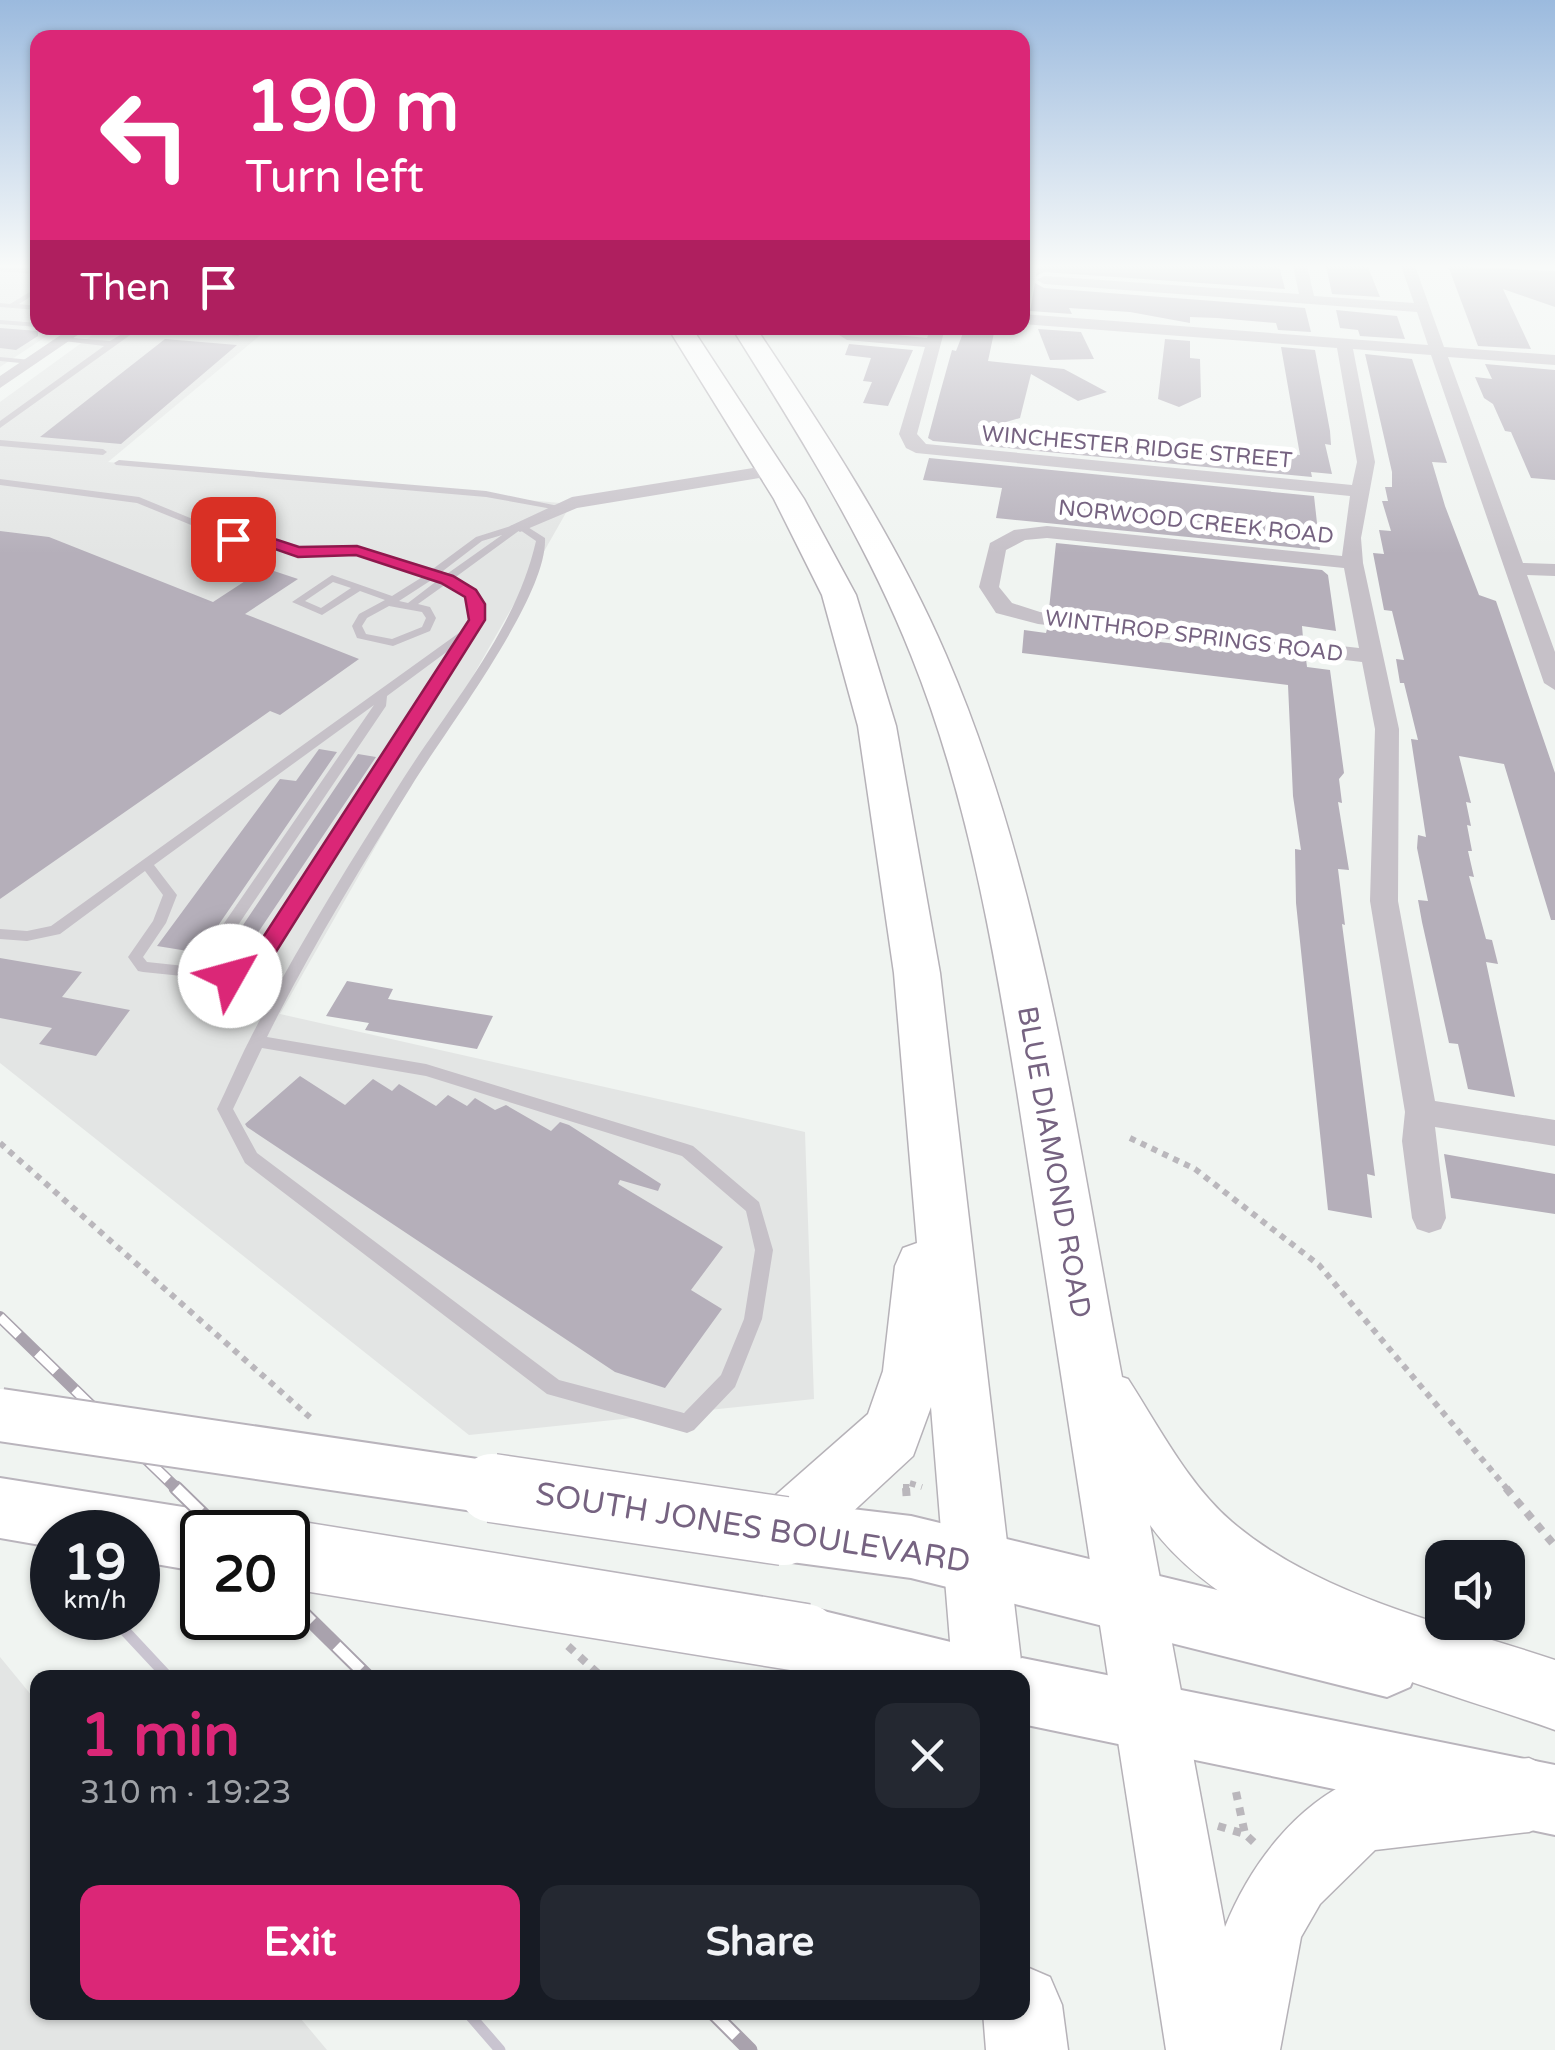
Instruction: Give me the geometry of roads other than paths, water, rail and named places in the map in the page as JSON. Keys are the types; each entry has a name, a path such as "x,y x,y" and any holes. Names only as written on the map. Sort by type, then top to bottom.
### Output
{"highway":[{"path":"702,362 772,471 840,594 878,726 918,973 987,1670"},
{"name":"BLUE DIAMOND ROAD","path":"766,362 835,467 894,576 931,661 967,766 1015,944 1142,1660 1206,2050"},
{"path":"784,1531 880,1446 899,1418 919,1326 931,1128"},
{"path":"1092,1376 1163,1491 1209,1545 1252,1577 1352,1621 1555,1695"},
{"path":"1239,2050 1264,1926 1293,1877 1358,1815 1542,1798"},
{"path":"1024,2020 1027,2050"}],"main road":[{"name":"SOUTH JONES BOULEVARD","path":"0,1415 911,1548 1054,1582 1142,1660 1542,1798"},
{"path":"0,1508 180,1537"},
{"path":"310,1558 825,1658 908,1670"},
{"name":"SOUTH JONES BOULEVARD","path":"1030,1689 1142,1660 1555,1706"}],"street":[{"path":"0,383 31,362"},
{"name":"WINCHESTER RIDGE STREET","path":"928,362 908,434 912,444 922,449 1359,491"},
{"path":"1348,362 1366,462 1350,538 1387,728 1384,901 1421,1112 1418,1141 1430,1218"},
{"path":"1440,362 1555,683"},
{"path":"520,526 558,508 772,471"},
{"name":"NORWOOD CREEK ROAD","path":"993,567 997,548 1021,534 1047,532 1353,563"},
{"name":"WINTHROP SPRINGS ROAD","path":"993,567 989,586 1004,608 1038,618 1372,656"},
{"path":"1517,569 1555,570"},
{"path":"1421,1112 1555,1133"}],"lane":[{"path":"0,425 88,362"},
{"path":"0,443 103,452"},
{"path":"120,463 486,494 558,508"},
{"path":"0,482 139,500 233,539 250,536 298,552 357,551 447,580 471,594 477,604 477,620 467,632 56,930 27,936 0,934"},
{"path":"359,587 322,612 297,602 332,578 359,587 392,601 426,609 431,618 412,638 393,643 361,636 357,626 363,616 392,601 480,539 520,526"},
{"path":"413,604 520,526"},
{"path":"256,1042 426,1070 687,1151 753,1206 764,1250 753,1319 728,1382 687,1423 554,1388 251,1158 225,1110 256,1042 300,958 489,655 540,561 541,540 520,526"},
{"path":"146,864 170,895 159,923 136,957 143,968 230,976 254,968 460,652 467,632"},
{"path":"206,974 380,706 380,692"}],"waterway":[{"path":"134,1640 162,1670"},
{"path":"474,2020 500,2050"}],"railway":[{"path":"0,1317 178,1490"},
{"path":"176,1488 198,1510"},
{"path":"310,1620 361,1670"},
{"path":"720,2020 750,2050"}]}
